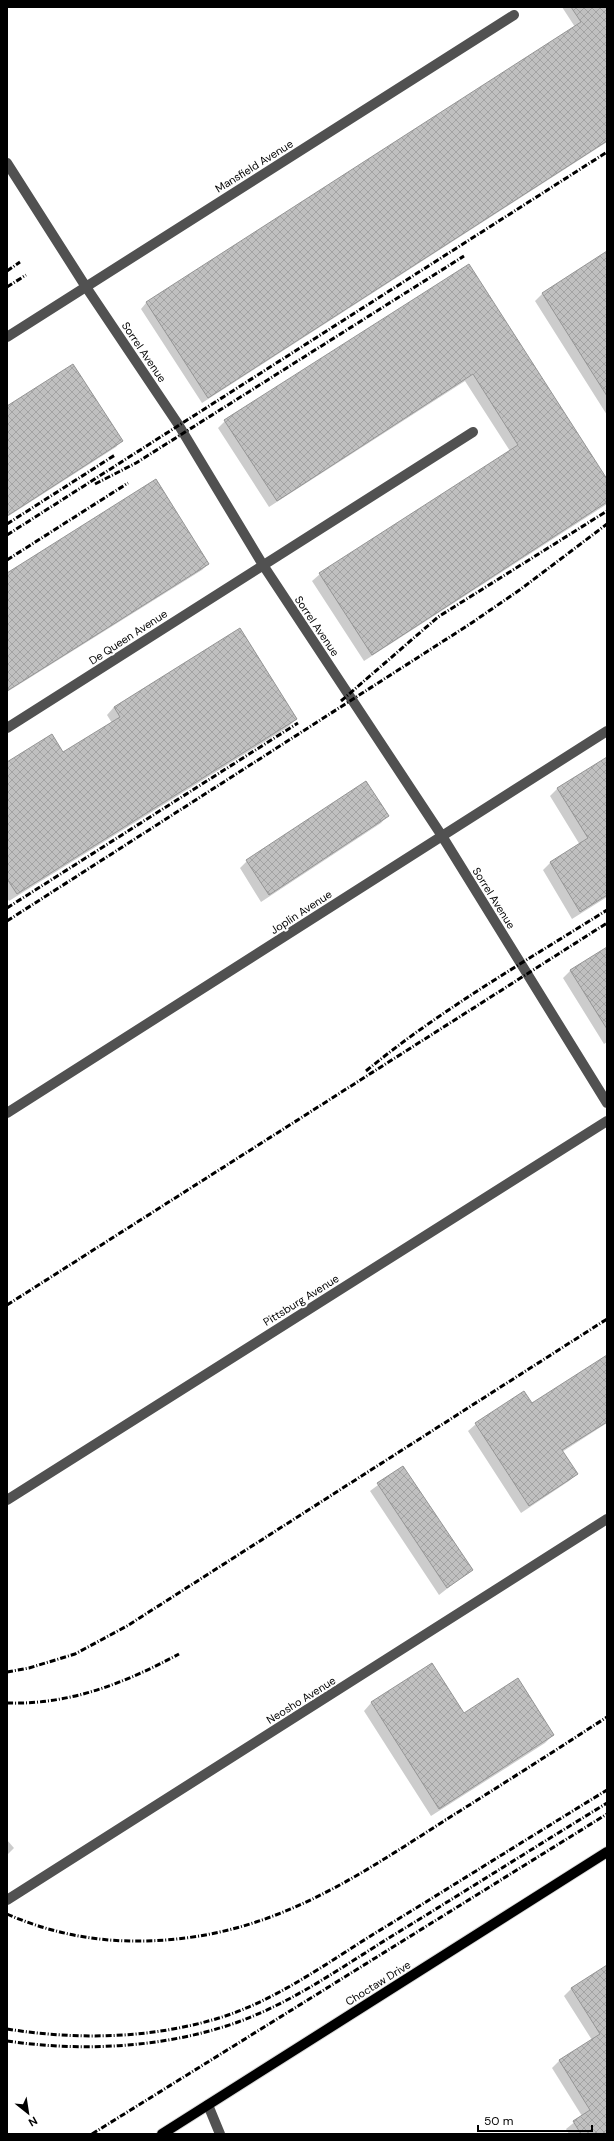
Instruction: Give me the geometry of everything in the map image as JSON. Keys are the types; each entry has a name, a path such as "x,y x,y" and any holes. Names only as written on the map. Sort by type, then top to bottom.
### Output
{"main road":[{"name":"Choctaw Drive","path":"162,2134 607,1852"}],"street":[{"name":"Mansfield Avenue","path":"7,337 514,15"},
{"name":"Sorrel Avenue","path":"7,163 86,287 178,424 262,565 442,836 607,1103"},
{"name":"De Queen Avenue","path":"7,728 473,432"},
{"name":"Joplin Avenue","path":"7,1113 607,731"},
{"name":"Pittsburg Avenue","path":"7,1500 607,1121"},
{"name":"Neosho Avenue","path":"7,1900 607,1519"},
{"path":"208,2105 220,2134"}],"building":[{"path":"571,7 607,7 607,141 208,398 146,302 581,22"},
{"path":"607,251 607,396 542,293"},
{"path":"469,264 607,479 607,502 372,655 319,573 518,445 473,374 277,501 224,420"},
{"path":"73,364 123,441 7,516 7,406"},
{"path":"156,479 209,564 7,691 7,573"},
{"path":"240,628 297,719 17,894 7,879 7,762 52,734 63,752 120,717 114,707"},
{"path":"607,757 607,895 580,912 550,862 588,838 557,788"},
{"path":"366,781 389,816 269,895 246,860"},
{"path":"607,947 607,1029 570,970"},
{"path":"607,1355 607,1422 562,1450 578,1474 529,1506 475,1423 524,1391 532,1403"},
{"path":"403,1466 473,1570 447,1588 377,1483"},
{"path":"432,1663 464,1713 518,1678 554,1735 439,1809 371,1702"},
{"path":"607,1965 607,2134 581,2134 573,2121 590,2110 559,2060 600,2034 571,1988"}],"railway":[{"path":"7,535 607,152"},
{"path":"95,484 136,463 464,256"},
{"path":"7,271 20,262"},
{"path":"7,287 26,275"},
{"path":"7,524 115,455"},
{"path":"7,560 128,483"},
{"path":"341,701 438,617 607,511"},
{"path":"7,921 470,624 521,589 607,524"},
{"path":"7,908 298,723"},
{"path":"366,1071 423,1027 515,967 607,910"},
{"path":"7,1305 607,923"},
{"path":"7,1672 29,1668 75,1654 127,1626 607,1319"},
{"path":"7,1703 30,1703 75,1696 117,1683 159,1665 179,1654"},
{"path":"7,1914 23,1921 74,1935 125,1941 187,1938 227,1930 266,1919 302,1904 373,1866 607,1717"},
{"path":"7,2029 60,2035 113,2036 140,2034 193,2025 240,2011 260,2002 320,1968 607,1790"},
{"path":"7,2041 94,2047 124,2045 182,2037 210,2031 238,2022 258,2014 317,1983 607,1803"},
{"path":"92,2134 607,1814"}]}
